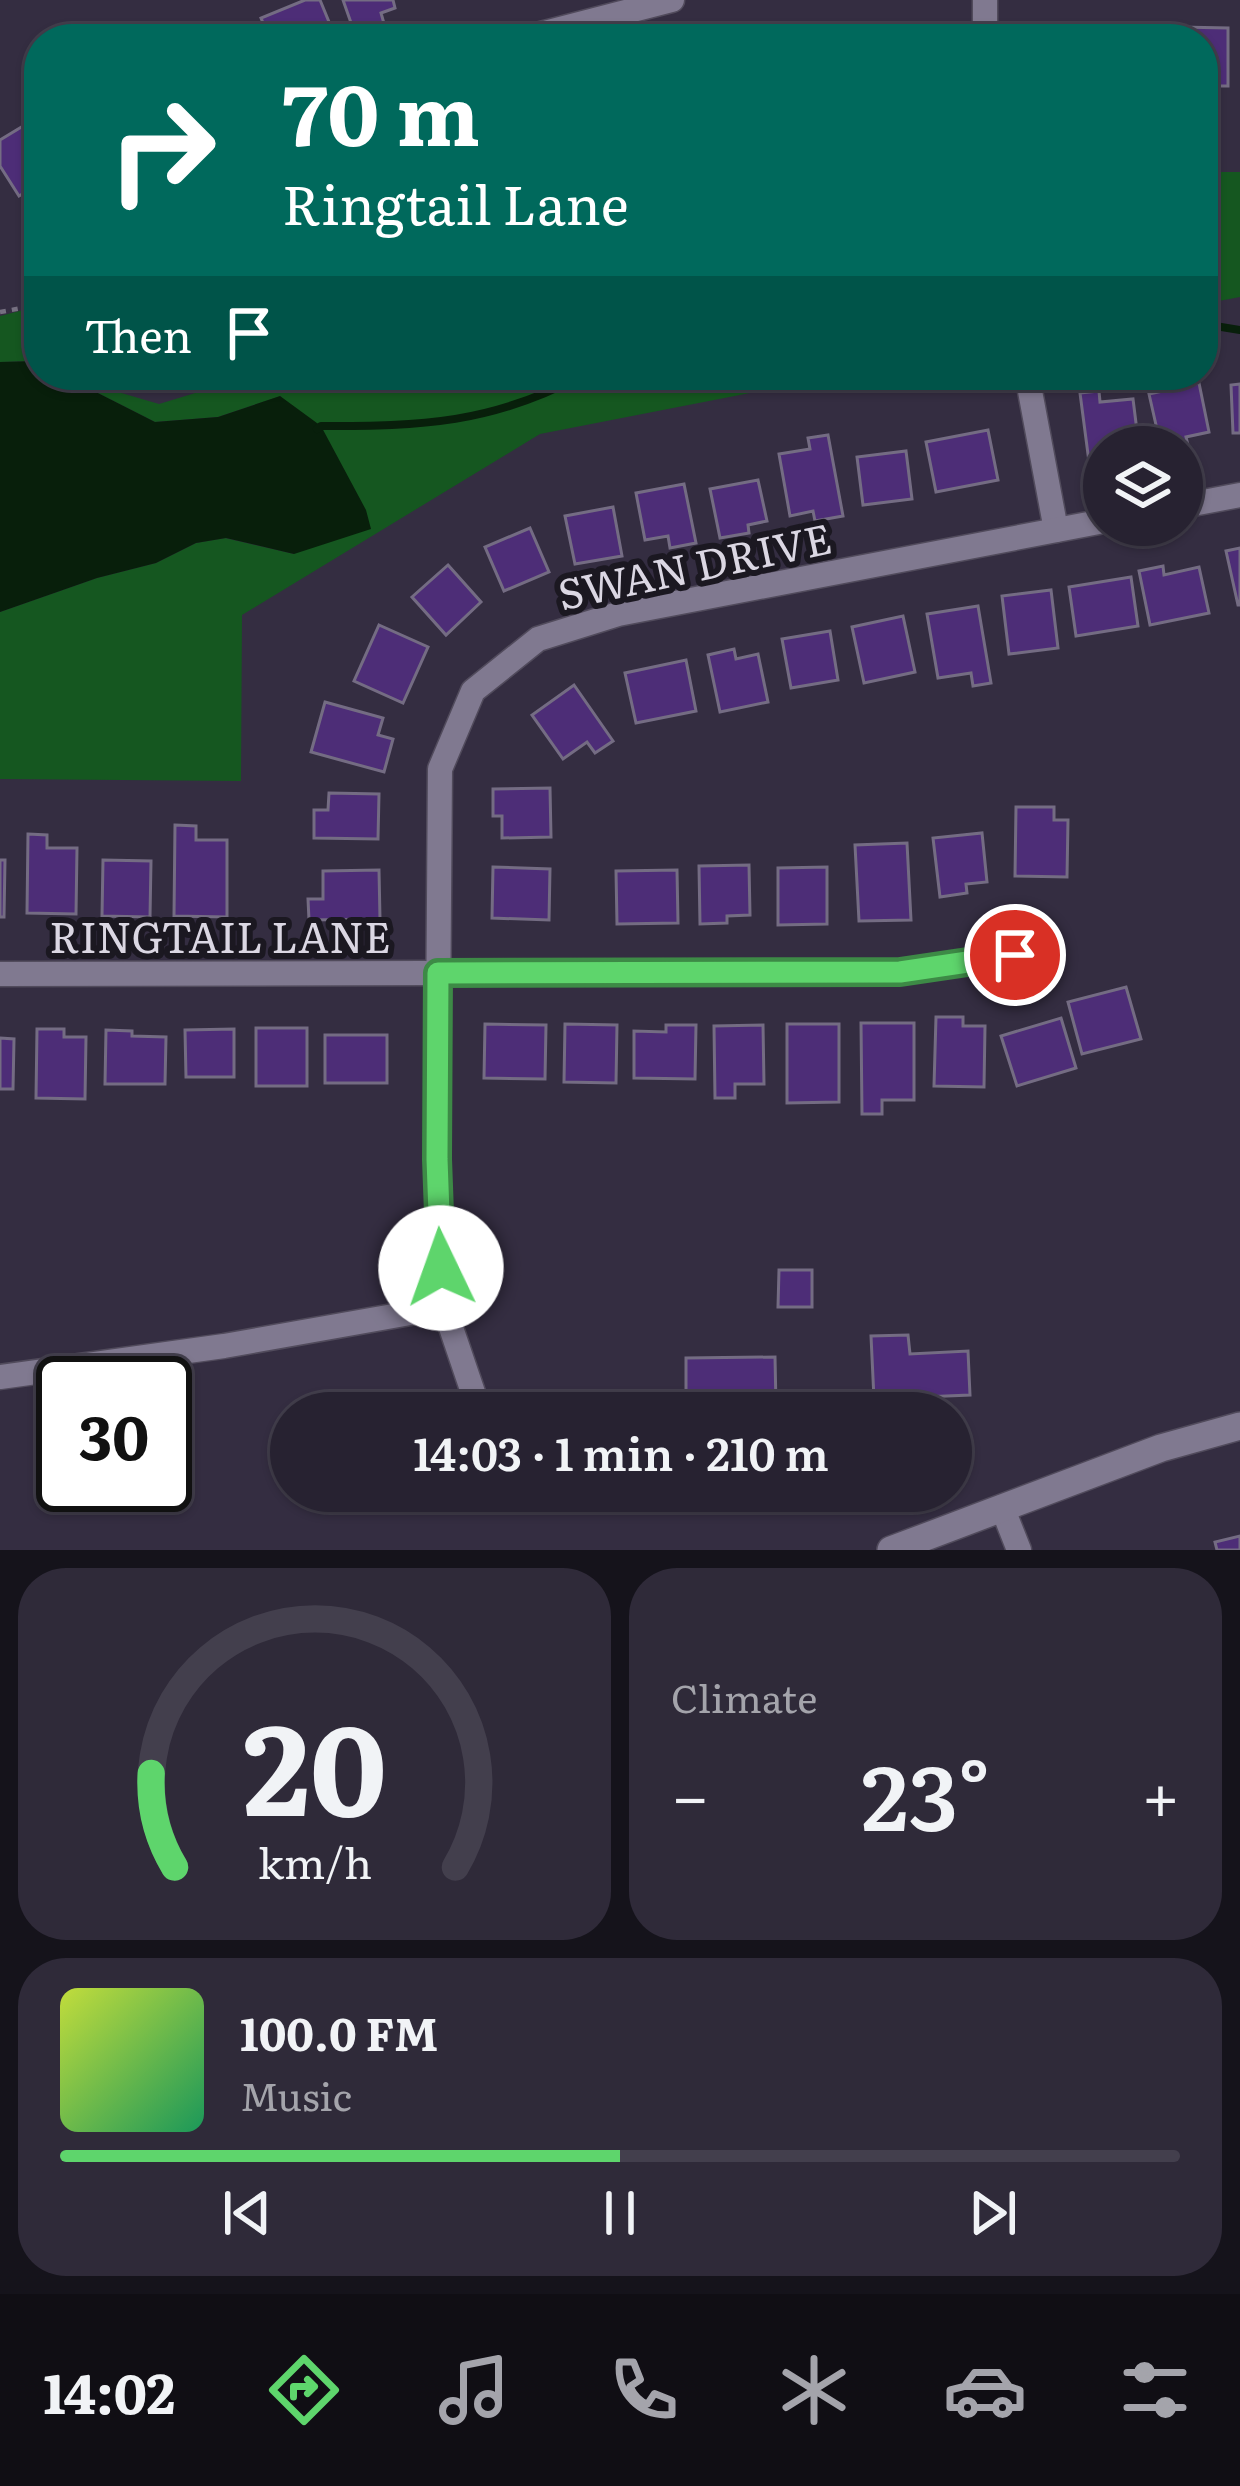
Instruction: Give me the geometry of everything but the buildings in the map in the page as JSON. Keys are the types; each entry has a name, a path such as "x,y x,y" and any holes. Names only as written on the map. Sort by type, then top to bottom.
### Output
{"street":[{"path":"559,24 603,7 672,0"},
{"path":"1030,390 1056,530"},
{"path":"1203,502 1240,494"},
{"name":"SWAN DRIVE","path":"473,1392 444,1307 437,1159 440,769 473,691 538,639 618,614 1083,525"},
{"name":"RINGTAIL LANE","path":"0,974 900,972 1015,955"},
{"path":"0,1377 267,1339 444,1307"},
{"path":"891,1550 1161,1448 1240,1426"},
{"path":"1002,1507 1018,1550"}],"green space":[{"path":"1218,172 1240,172 1240,297 1218,301"},
{"path":"24,310 24,361 0,362 0,316"},
{"path":"92,390 111,390 159,404 205,390 765,390 540,434 242,615 241,781 0,779 0,612 156,563 196,543 225,538 294,554 281,396 218,417 155,422"}],"shaded area":[{"path":"24,361 24,390 92,390 155,422 218,417 280,396 321,426 366,510 371,529 294,554 226,538 196,543 156,563 0,612 0,362"}],"waterway":[{"path":"1218,326 1240,330"},
{"path":"317,429 455,419 551,390"}],"route":[{"path":"441,1268 438,973 900,972 1015,955"}]}
